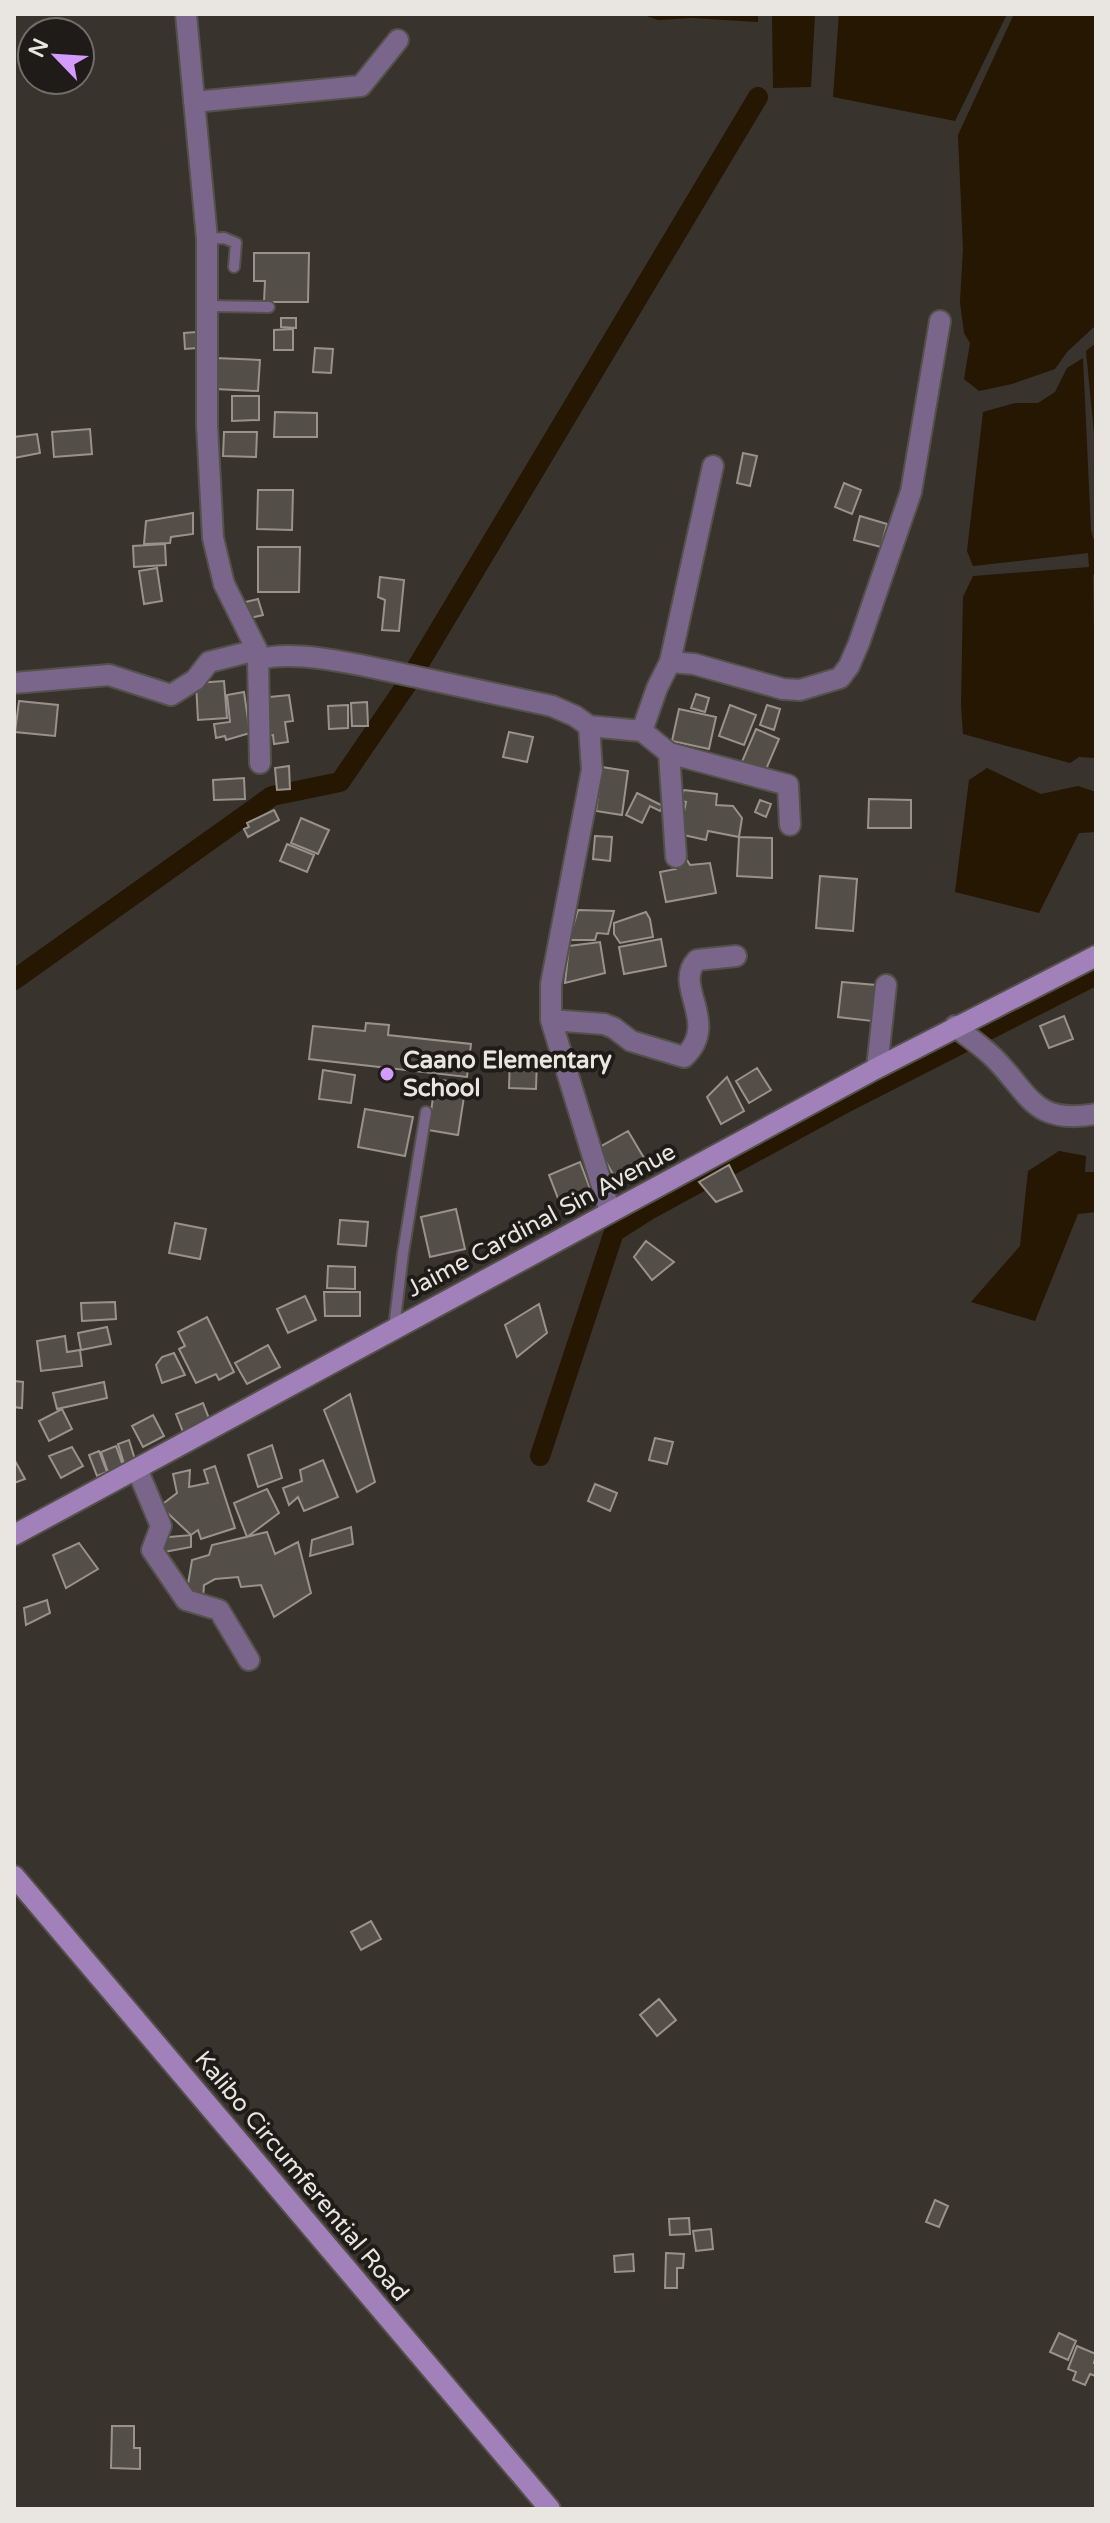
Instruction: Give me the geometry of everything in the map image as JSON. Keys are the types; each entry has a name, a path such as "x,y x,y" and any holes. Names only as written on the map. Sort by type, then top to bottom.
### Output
{"main road":[{"name":"Jaime Cardinal Sin Avenue","path":"14,1535 877,1068 1096,956"},
{"name":"Kalibo Circumferential Road","path":"14,1876 550,2509"}],"street":[{"path":"186,14 207,239 207,425 213,538 224,584 257,655 260,763"},
{"path":"194,102 361,86 398,40"},
{"path":"670,662 694,664 783,689 800,690 840,678 859,643 911,492 940,321"},
{"path":"642,731 670,662 713,466"},
{"path":"14,683 109,675 171,695 195,680 209,662 257,655 296,656 372,668 552,706 589,726 642,731 669,753 788,785 790,825"},
{"path":"589,726 592,770 551,984 551,1020 610,1212"},
{"path":"669,753 676,857"},
{"path":"551,1020 604,1024 631,1041 684,1057 695,1046 700,1029 690,967 697,960 736,956"},
{"path":"877,1068 886,985"},
{"path":"956,1027 996,1059 1031,1102 1053,1114 1073,1118 1096,1114"},
{"path":"137,1469 161,1526 152,1550 186,1600 219,1610 249,1660"}],"lane":[{"path":"207,239 224,238 236,243 234,267"},
{"path":"207,306 269,307"},
{"path":"394,1330 426,1112"}],"shaded area":[{"path":"641,14 758,14 758,22 692,18 658,20"},
{"path":"772,14 815,14 811,87 773,88"},
{"path":"839,14 1007,14 955,121 833,97"},
{"path":"1014,14 1096,14 1096,325 1067,352 1055,369 1012,384 979,391 964,379 970,343 964,333 960,302 963,249 958,135"},
{"path":"1096,343 1096,455 1086,351"},
{"path":"1083,358 1091,530 1096,548 1096,575 1093,575 1096,758 1079,757 1070,763 963,734 963,597 973,576 1089,567 1088,553 973,566 967,551 983,412 1015,403 1038,403 1055,392 1067,368"},
{"path":"987,768 1041,794 1078,786 1096,792 1096,832 1079,833 1039,913 955,892 969,780"},
{"path":"1059,1151 1086,1156 1085,1172 1096,1172 1096,1212 1078,1214 1035,1321 971,1302 1020,1246 1028,1171"}],"building":[{"path":"254,253 309,253 308,302 264,302 265,281 254,281"},
{"path":"281,318 296,318 296,328 281,327"},
{"path":"293,329 293,350 274,350 274,330"},
{"path":"196,332 197,348 185,349 184,333"},
{"path":"315,348 333,349 331,373 313,372"},
{"path":"216,358 260,360 258,391 215,389"},
{"path":"232,396 259,396 259,420 232,421"},
{"path":"275,412 317,413 317,437 274,437"},
{"path":"90,429 92,454 54,457 52,432"},
{"path":"224,432 257,432 256,457 223,456"},
{"path":"37,434 40,453 14,458 14,437"},
{"path":"743,453 757,456 750,486 737,483"},
{"path":"844,483 861,490 852,514 835,507"},
{"path":"258,490 293,490 292,530 257,529"},
{"path":"193,513 193,534 171,537 170,543 144,544 146,521"},
{"path":"860,516 887,524 881,547 854,540"},
{"path":"165,544 166,565 134,567 133,546"},
{"path":"258,547 300,547 299,592 258,592"},
{"path":"157,568 162,601 144,604 139,571"},
{"path":"380,577 404,580 399,631 382,630 385,600 378,597"},
{"path":"258,599 263,615 246,619 241,603"},
{"path":"224,681 227,718 198,720 196,683"},
{"path":"244,692 250,733 226,740 225,736 216,738 214,724 230,722 227,695"},
{"path":"696,694 709,698 705,712 691,708"},
{"path":"289,695 293,721 285,722 288,742 274,744 273,735 265,736 260,698"},
{"path":"19,701 58,705 55,736 15,732"},
{"path":"367,702 368,726 352,726 351,703"},
{"path":"348,705 348,728 329,729 328,706"},
{"path":"730,705 756,715 744,745 719,736"},
{"path":"767,705 780,709 774,730 760,725"},
{"path":"679,709 716,717 709,749 672,741"},
{"path":"756,729 779,739 764,774 741,764"},
{"path":"509,732 533,737 527,762 503,757"},
{"path":"289,766 290,789 277,790 275,768"},
{"path":"602,767 628,771 622,815 596,811"},
{"path":"244,778 245,799 214,800 213,780"},
{"path":"684,790 717,794 716,805 733,806 742,818 739,837 708,831 706,840 679,834 686,802 679,800"},
{"path":"637,793 663,806 660,811 650,806 642,823 626,815"},
{"path":"869,799 911,800 911,828 868,828"},
{"path":"760,800 771,804 766,817 755,812"},
{"path":"274,810 279,820 248,837 244,829 249,827 247,823"},
{"path":"301,818 329,830 318,854 291,843"},
{"path":"595,836 612,837 610,861 593,859"},
{"path":"739,837 772,838 772,878 737,876"},
{"path":"287,844 314,855 307,872 280,861"},
{"path":"687,860 690,865 710,863 716,893 666,902 660,872 676,869 676,864"},
{"path":"820,876 857,879 853,931 816,928"},
{"path":"578,910 614,911 608,934 597,933 595,940 569,940"},
{"path":"646,912 653,937 620,943 614,934 614,923"},
{"path":"661,939 666,966 624,974 619,947"},
{"path":"600,942 605,973 565,983 569,946"},
{"path":"842,982 876,985 872,1021 838,1017"},
{"path":"1064,1016 1073,1039 1049,1048 1040,1026"},
{"path":"366,1023 389,1025 388,1035 471,1044 467,1077 309,1059 313,1026 365,1031"},
{"path":"510,1057 537,1058 536,1089 509,1088"},
{"path":"757,1068 771,1090 749,1103 736,1081"},
{"path":"323,1070 355,1075 351,1103 319,1099"},
{"path":"727,1077 744,1111 721,1124 707,1097"},
{"path":"436,1079 466,1084 458,1135 428,1130"},
{"path":"365,1109 413,1117 405,1156 358,1147"},
{"path":"628,1131 644,1158 614,1176 598,1148"},
{"path":"580,1162 592,1194 561,1206 549,1175"},
{"path":"729,1165 742,1191 716,1202 699,1182"},
{"path":"456,1209 465,1249 430,1257 421,1217"},
{"path":"340,1220 368,1222 366,1246 338,1244"},
{"path":"175,1223 206,1229 200,1259 169,1253"},
{"path":"646,1241 674,1262 652,1280 634,1257"},
{"path":"328,1266 355,1267 355,1289 327,1288"},
{"path":"324,1292 360,1292 360,1316 325,1316"},
{"path":"305,1296 316,1320 288,1333 277,1309"},
{"path":"115,1302 116,1319 82,1321 81,1303"},
{"path":"539,1304 547,1333 517,1357 505,1325"},
{"path":"207,1317 234,1372 219,1380 216,1374 196,1383 179,1349 185,1346 178,1332"},
{"path":"107,1327 111,1344 81,1350 78,1333"},
{"path":"65,1336 67,1352 80,1350 82,1366 41,1371 37,1341"},
{"path":"268,1345 280,1367 247,1384 235,1363"},
{"path":"174,1353 185,1375 162,1383 156,1365 162,1357"},
{"path":"14,1381 23,1382 22,1408 14,1407"},
{"path":"104,1382 107,1398 57,1409 53,1393"},
{"path":"350,1394 375,1482 357,1492 324,1410"},
{"path":"203,1403 210,1421 183,1432 176,1414"},
{"path":"62,1409 72,1429 49,1441 39,1421"},
{"path":"153,1415 164,1436 143,1447 132,1426"},
{"path":"655,1438 673,1442 667,1464 649,1460"},
{"path":"129,1440 136,1463 125,1467 118,1444"},
{"path":"272,1445 282,1478 258,1487 248,1455"},
{"path":"116,1446 123,1466 108,1472 101,1452"},
{"path":"72,1447 83,1466 61,1478 49,1456"},
{"path":"99,1451 107,1472 97,1476 89,1455"},
{"path":"14,1459 25,1479 14,1483"},
{"path":"323,1460 338,1497 304,1511 298,1497 289,1505 283,1488 302,1481 300,1470"},
{"path":"215,1466 235,1528 201,1539 198,1530 191,1535 160,1506 177,1493 173,1474 190,1470 189,1487 208,1483 204,1470"},
{"path":"595,1484 617,1493 610,1511 588,1501"},
{"path":"267,1489 279,1513 247,1537 234,1503"},
{"path":"351,1527 353,1544 310,1556 312,1540"},
{"path":"267,1532 275,1554 298,1542 311,1593 274,1617 261,1585 241,1587 238,1577 215,1579 204,1585 203,1599 186,1596 192,1560 209,1555 212,1545"},
{"path":"191,1535 191,1547 159,1553 159,1538"},
{"path":"79,1543 98,1569 66,1588 53,1555"},
{"path":"47,1600 50,1613 26,1625 24,1608"},
{"path":"371,1921 381,1939 361,1950 351,1932"},
{"path":"659,1999 676,2020 657,2036 640,2015"},
{"path":"935,2200 948,2206 939,2227 926,2222"},
{"path":"689,2218 690,2234 670,2235 669,2219"},
{"path":"711,2229 713,2249 696,2251 693,2231"},
{"path":"666,2253 684,2254 683,2268 677,2268 677,2288 665,2288"},
{"path":"633,2254 634,2271 615,2272 614,2256"},
{"path":"1059,2333 1076,2341 1068,2360 1050,2352"},
{"path":"1077,2346 1096,2354 1096,2376 1090,2374 1085,2385 1073,2380 1076,2372 1068,2369"},
{"path":"112,2426 134,2426 134,2448 140,2448 140,2469 111,2468"}],"waterway":[{"path":"414,672 758,97"},
{"path":"14,980 272,796 340,782 409,681"},
{"path":"540,1456 614,1232 847,1102 1096,975"}],"place":[{"name":"Caano Elementary School","path":"387,1074"}]}
